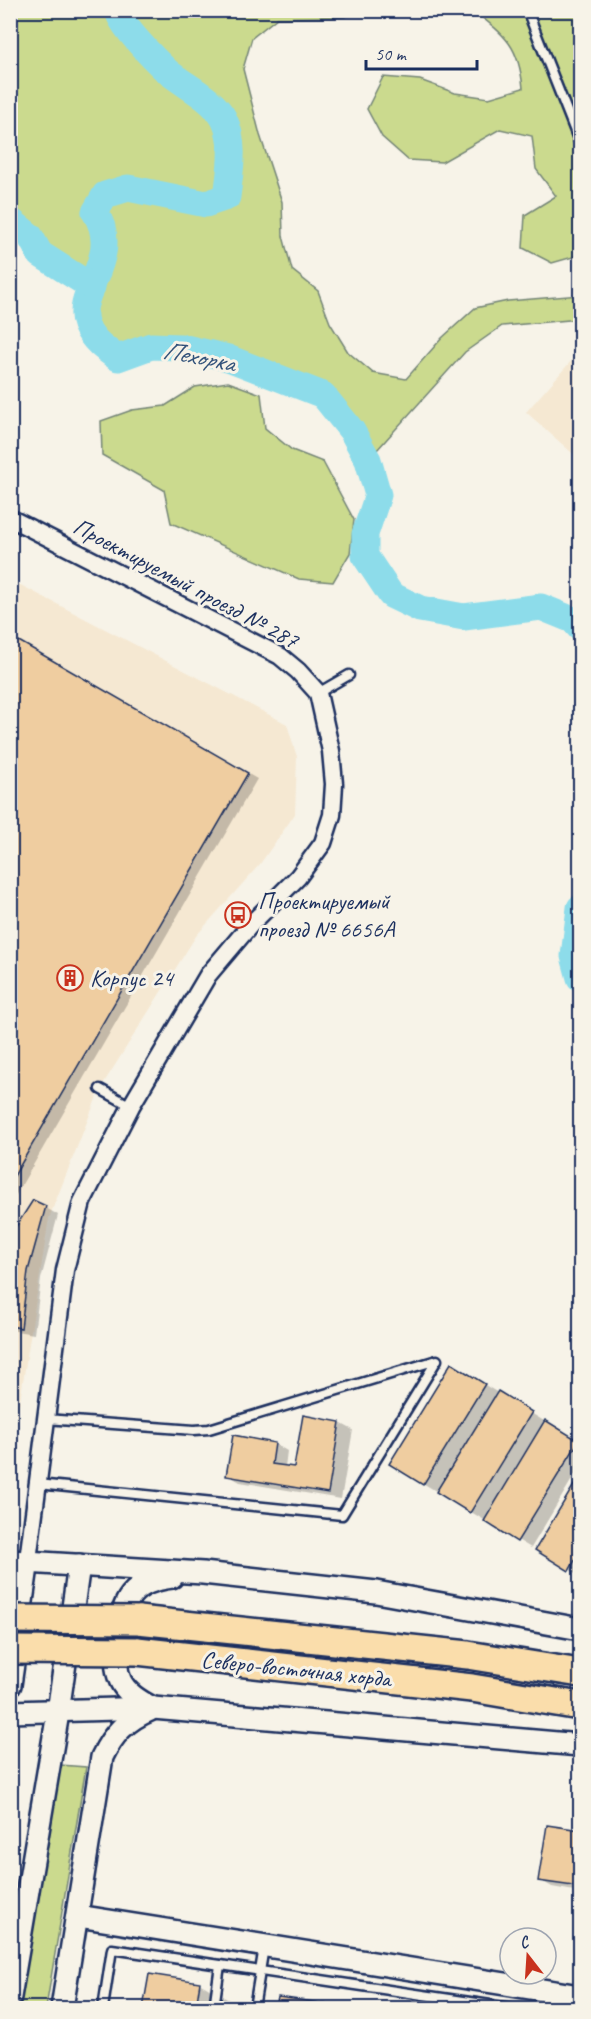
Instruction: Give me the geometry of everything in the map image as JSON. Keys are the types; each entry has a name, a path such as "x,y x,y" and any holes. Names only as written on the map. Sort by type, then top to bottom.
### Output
{"highway":[{"name":"Северо-восточная хорда","path":"10,1619 138,1620 468,1654 580,1673"},
{"name":"Северо-восточная хорда","path":"10,1650 137,1651 472,1688 580,1706"}],"street":[{"name":"Проектируемый проезд № 287","path":"10,518 280,656 298,671 318,693 331,751 334,784 332,815 323,843 298,877 252,923 208,975 131,1106 82,1202 65,1270 38,1484 19,1561"},
{"path":"10,1685 19,1561 203,1573 376,1592 580,1629"},
{"path":"10,1997 58,1710 79,1565"},
{"path":"153,1708 128,1694 120,1682 114,1665 121,1611 127,1599 138,1588 160,1578 203,1573"},
{"path":"62,2008 102,1757 110,1740 127,1722 153,1708"},
{"path":"10,1712 153,1708 580,1745"},
{"path":"78,1916 580,1996"}],"lane":[{"path":"526,10 580,144"},
{"path":"318,693 349,675"},
{"path":"100,1089 131,1106"},
{"path":"38,1484 342,1515 437,1360 209,1429 194,1430 46,1419"},
{"path":"254,2008 264,1946"},
{"path":"103,2008 112,1949 512,2008"},
{"path":"214,2008 220,1965"}],"shaded area":[{"path":"580,351 580,460 526,412"},
{"path":"11,580 287,724 297,757 295,814 260,864 196,936 100,1089 49,1218 11,1457"}],"green space":[{"path":"10,11 367,11 344,17 277,18 252,38 243,69 260,135 282,202 283,236 292,270 318,291 330,323 348,352 373,373 406,379 442,338 475,308 508,301 580,295 580,319 502,326 465,352 368,460 352,431 323,395 228,358 181,347 151,346 118,358 99,343 89,328 86,311 92,287 40,254 30,236 11,220"},
{"path":"474,11 580,11 580,255 552,263 523,248 525,215 556,196 536,169 532,136 500,129 442,162 408,160 382,137 367,109 383,77 420,80 455,93 489,98 523,88 518,62 509,43 503,35"},
{"path":"228,382 261,394 265,428 292,450 323,462 354,520 350,553 333,582 299,579 171,523 164,490 102,455 101,421 132,410 165,406 195,387"},
{"path":"60,1765 86,1767 46,2008 19,2008"}],"building":[{"name":"Корпус 24","path":"10,636 248,773 10,1183"},
{"path":"33,1200 46,1206 28,1271 21,1328 10,1326 10,1236"},
{"path":"451,1363 485,1384 423,1485 389,1464"},
{"path":"498,1391 532,1412 470,1513 436,1492"},
{"path":"303,1415 340,1422 328,1493 226,1476 233,1435 275,1443 272,1464 294,1467"},
{"path":"545,1420 579,1441 517,1542 484,1521"},
{"path":"580,1475 580,1551 569,1571 535,1550"},
{"path":"547,1825 580,1830 580,1887 538,1881"},
{"path":"149,1974 200,1982 196,2008 173,2006 173,2008 143,2008"},
{"path":"278,1997 357,2008 276,2008"}],"waterway":[{"name":"Пехорка","path":"118,10 131,33 155,59 219,112 228,128 231,167 227,197 206,204 128,188 105,195 95,212 102,229 104,245 84,313 86,325 92,335 118,358 151,346 181,347 228,358 323,395 352,431 368,460 378,495 365,534 365,556 391,595 420,609 464,617 541,607 573,620 580,628"},
{"path":"10,220 30,236 40,254 92,287"},
{"name":"Пехорка","path":"580,908 574,956 580,978"}],"place":[{"name":"Проектируемый проезд № 6656А","path":"238,915"},
{"name":"Корпус 24","path":"70,978"}]}
